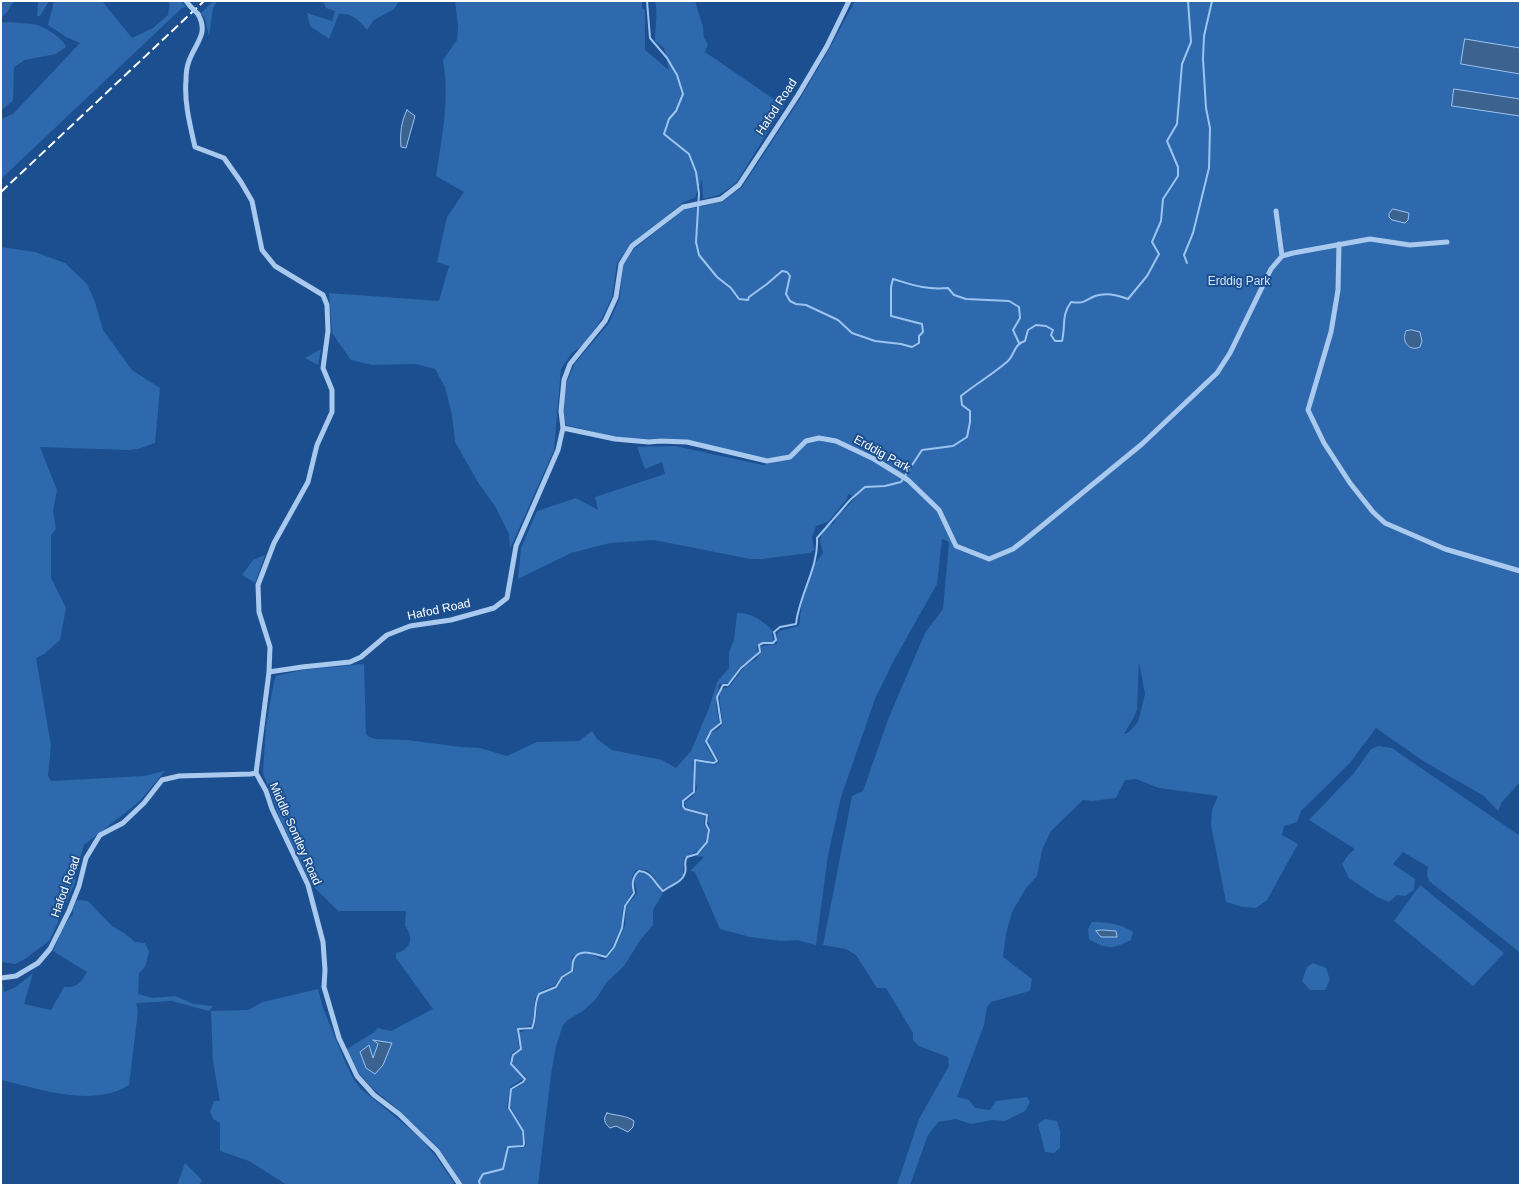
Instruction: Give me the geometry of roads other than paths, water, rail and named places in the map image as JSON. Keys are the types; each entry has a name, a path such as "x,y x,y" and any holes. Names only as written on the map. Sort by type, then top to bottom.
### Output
{"street":[{"name":"Hafod Road","path":"269,672 350,662 361,657 387,635 410,626 451,620 494,608 507,598 516,546 558,450 563,428 560,411 564,380 570,364 605,322 616,297 621,264 632,246 683,207 721,199 739,185 803,87 827,46 849,1"},
{"path":"188,3 202,21 200,42 189,61 186,80 188,114 195,147 224,158 242,182 252,201 262,250 274,266 323,295 327,306 328,331 324,368 332,390 332,412 317,445 308,482 274,543 258,586 259,612 270,647 269,672 256,773"},
{"path":"1276,211 1282,256 1370,239 1410,244 1447,242"},
{"path":"1339,244 1338,290 1331,332 1308,410 1324,443 1350,484 1373,512 1386,524 1445,549 1520,571"},
{"name":"Erddig Park","path":"563,428 615,439 649,442 687,442 767,461 790,457 806,441 819,438 836,441 874,459 907,479 939,510 956,546 989,559 1012,549 1142,444 1217,373 1230,354 1271,268 1282,256"},
{"name":"Hafod Road","path":"1,978 16,976 38,963 50,949 79,886 86,858 100,835 124,823 144,803 162,780 180,776 256,773"},
{"name":"Middle Sontley Road","path":"256,773 308,885 323,942 326,970 324,987 339,1038 357,1076 374,1095 399,1114 437,1151 460,1185"}],"waterway":[{"path":"647,1 650,38 667,58 677,75 683,94 676,111 669,119 664,134 689,154 696,172 699,193 696,242 699,255 739,299 748,300 749,297 782,271 787,272 790,276 786,294 790,301 806,305 838,320 852,333 875,341 912,347 919,343 919,336 923,332 922,324 891,316 891,287 893,279 926,288 948,288 954,295 966,299 1009,301 1019,307 1020,318 1013,330 1019,343"},
{"path":"480,1185 479,1181 483,1174 503,1169 508,1147 523,1146 524,1144 523,1131 509,1108 511,1089 525,1079 511,1064 513,1055 521,1049 518,1029 532,1028 539,994 556,987 562,977 572,971 573,960 580,953 606,957 614,947 622,928 625,906 634,893 633,881 639,871 647,873 663,891 681,879 685,873 687,857 697,854 707,842 709,830 706,824 707,815 685,809 683,801 694,792 695,760 714,763 717,761 706,741 711,731 721,723 717,697 723,685 728,685 741,668 760,652 759,645 773,643 776,640 774,632 780,627 796,624 815,560 817,538 850,500 865,487 885,486 901,482 922,450 953,446 967,437 970,411 962,405 961,396 1008,361 1019,344 1025,341 1028,330 1036,325 1046,326 1053,330 1051,335 1055,341 1062,341 1065,316 1071,302 1082,302 1103,294 1116,295 1128,299 1147,276 1159,254 1152,242 1161,221 1163,199 1178,176 1178,167 1167,141 1177,124 1182,64 1191,42 1188,1"},
{"path":"1187,263 1184,255 1193,233 1209,168 1210,128 1206,108 1203,59 1204,36 1212,1"}],"railway":[{"path":"1,192 204,1"}]}
